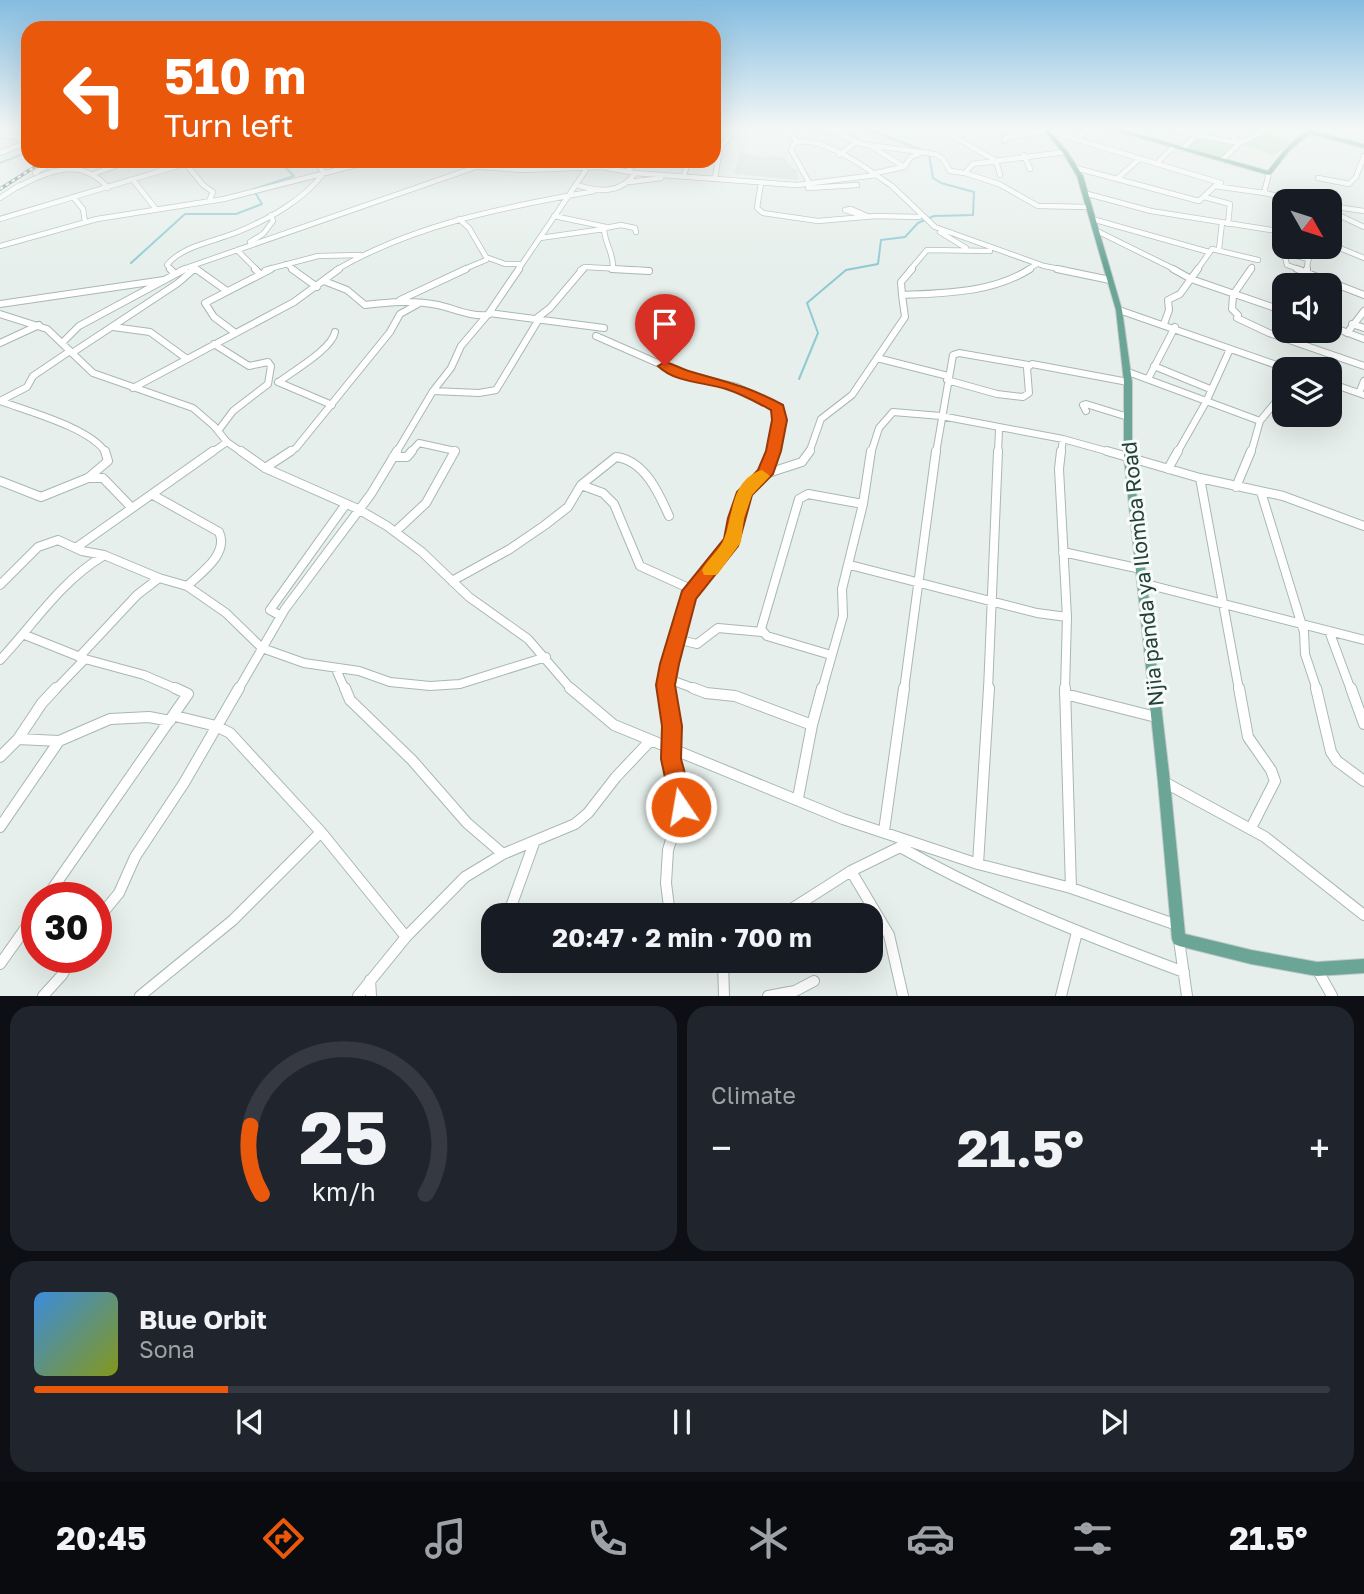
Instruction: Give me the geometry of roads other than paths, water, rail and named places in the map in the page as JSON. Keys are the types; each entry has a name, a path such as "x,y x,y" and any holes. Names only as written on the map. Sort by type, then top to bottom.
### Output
{"main road":[{"name":"Njia panda ya Ilomba Road","path":"1078,174 1119,310 1128,377 1128,457 1178,932"},
{"path":"1178,932 1251,957 1317,969 1364,966"}],"street":[{"path":"18,187 35,174"},
{"path":"0,198 41,174"},
{"path":"94,174 108,188"},
{"path":"0,219 151,174"},
{"path":"195,174 213,192 209,201"},
{"path":"0,246 85,222 209,201 316,174"},
{"path":"174,273 167,265 175,255 237,232 297,202 322,174"},
{"path":"62,343 79,326 174,273 453,174"},
{"path":"112,902 119,893 135,857 184,783 281,616 359,509 433,391 451,368 461,346 488,314 582,174"},
{"path":"630,182 632,174"},
{"path":"663,174 811,186 857,185"},
{"path":"806,174 811,186"},
{"path":"811,186 873,174"},
{"path":"877,174 956,248"},
{"path":"970,174 999,184 1038,206 1089,207"},
{"path":"1103,174 1195,201 1205,197 1213,187 1228,186"},
{"path":"1118,178 1122,174"},
{"path":"1193,174 1228,186 1272,195"},
{"path":"1264,193 1269,174"},
{"path":"1318,178 1349,184 1357,174"},
{"path":"577,185 594,191 609,192 630,182 682,176"},
{"path":"133,180 156,209"},
{"path":"761,183 757,208 761,213 818,221 919,216"},
{"path":"133,388 294,302 324,281 328,275 363,255 459,219 506,206 594,191"},
{"path":"1084,193 1143,209 1272,231"},
{"path":"1205,197 1230,204 1219,249"},
{"path":"74,198 83,209 85,222"},
{"path":"1342,208 1364,211"},
{"path":"234,250 263,234 273,221 271,215"},
{"path":"554,216 606,228"},
{"path":"1342,217 1364,227"},
{"path":"459,219 470,227 486,260 497,264 522,264"},
{"path":"1092,219 1209,252"},
{"path":"540,238 625,225 635,228 636,232"},
{"path":"935,227 1037,264 1110,280"},
{"path":"606,228 605,242 614,256 613,269"},
{"path":"1095,230 1145,253 1191,279 1272,307"},
{"path":"956,248 960,238"},
{"path":"668,903 666,883 668,850 681,807 681,795 672,768 672,726 666,678 685,604 732,542 736,518 745,492 765,474 802,462 811,450 821,418 852,395 905,317 901,282 924,252 930,249 956,248 996,251"},
{"path":"1164,324 1169,310 1168,300 1180,294 1212,249 1258,260"},
{"path":"1342,249 1364,258"},
{"path":"234,250 259,273"},
{"path":"234,332 214,317 204,304 259,273 286,264 317,256 363,255"},
{"path":"1286,259 1287,265 1307,273 1309,259"},
{"path":"400,301 437,281 486,260"},
{"path":"286,264 317,286"},
{"path":"902,295 976,290 1019,278 1037,264"},
{"path":"193,267 228,291"},
{"path":"1,400 27,387 33,376 178,283 193,267"},
{"path":"1252,267 1233,295 1232,309 1242,321 1364,366"},
{"path":"433,391 479,393 496,390 538,319 547,312 568,283 583,268 649,271"},
{"path":"0,304 165,280"},
{"path":"324,281 335,283 360,298 365,305 400,301 437,305 479,316 503,313 604,328"},
{"path":"1342,287 1364,295"},
{"path":"495,303 503,313"},
{"path":"265,468 296,448 390,332 404,308 418,304"},
{"path":"1119,310 1175,327 1272,363"},
{"path":"1347,333 1364,311"},
{"path":"0,314 40,325 93,373 193,408 227,442 265,468 359,509 395,533 422,552 469,597 528,639 576,695 614,725 798,798 843,819 978,864 1071,888 1178,932"},
{"path":"1352,324 1364,328"},
{"path":"0,343 40,325"},
{"path":"112,326 150,332 187,359"},
{"path":"1148,379 1175,327"},
{"path":"218,431 233,411 268,384 279,382 326,346 334,338 335,331"},
{"path":"1342,331 1364,340"},
{"path":"596,336 685,375 737,387 776,406 779,410 778,434 765,474"},
{"path":"214,344 249,366 269,363 271,366 268,384"},
{"path":"1168,468 1206,402 1230,349"},
{"path":"884,831 904,701 916,582 941,416 947,378 956,353 1028,365 1148,379 1260,421"},
{"path":"877,358 997,394 1023,397 1029,393 1028,365"},
{"path":"1154,366 1210,389"},
{"path":"1342,387 1361,394 1364,381"},
{"path":"279,382 332,405"},
{"path":"0,481 41,497 88,478 108,461 105,450 75,429 57,425 1,400"},
{"path":"1086,411 1083,405 1088,404 1128,416"},
{"path":"1236,487 1256,441 1260,421 1272,406"},
{"path":"798,798 812,725 843,616 842,589 863,504 872,446 885,419 896,411 941,416 1063,439 1200,478 1294,500 1364,526"},
{"path":"978,864 994,602 999,429"},
{"path":"1063,439 1059,469 1067,617 1065,694 1071,888"},
{"path":"77,547 227,442"},
{"path":"393,457 407,457 419,443 455,451 427,502 395,533"},
{"path":"452,582 510,549 545,525 570,505 581,485 611,459 620,456 629,458 658,489 668,516"},
{"path":"88,478 105,479 110,488 132,508"},
{"path":"1200,478 1248,737 1271,770 1275,781 1251,828"},
{"path":"581,485 603,493 614,504 640,566 694,590"},
{"path":"1261,492 1304,634 1305,654 1322,709 1331,752 1337,761 1364,781"},
{"path":"761,632 799,499 808,494 863,504"},
{"path":"153,495 219,532 223,537 223,545 217,554 187,586"},
{"path":"281,616 270,610 346,504"},
{"path":"0,585 38,547 58,540 187,586 226,613 262,648 288,659 359,671 396,683 460,684 546,657"},
{"path":"1062,552 1141,569"},
{"path":"0,660 25,635 68,580 104,555"},
{"path":"850,565 994,602 1067,617"},
{"path":"0,572 14,572"},
{"path":"0,757 18,739 42,703 137,595 159,578"},
{"path":"1142,583 1364,640"},
{"path":"676,639 697,644 718,628 761,632 831,655"},
{"path":"1329,631 1364,724"},
{"path":"25,635 82,658 135,672 187,692 187,699 145,753 57,882"},
{"path":"336,668 350,700 412,760 458,813 503,854"},
{"path":"666,678 706,693 735,695 812,725"},
{"path":"1065,694 1156,717"},
{"path":"18,739 59,741 110,719 149,717 216,726 230,733 321,832 406,937"},
{"path":"0,827 19,804 59,741"},
{"path":"358,996 406,937 465,877 503,854 566,830 585,816 650,741"},
{"path":"1164,782 1251,828 1364,915"},
{"path":"140,996 233,920 321,832"},
{"path":"514,903 534,843"},
{"path":"801,903 851,871 900,847 934,866 1077,932 1184,972"},
{"path":"851,871 889,935 903,996"},
{"path":"1061,996 1061,985 1067,974 1077,932"},
{"name":"Njia panda ya Ilomba Road","path":"1178,932 1187,996"},
{"path":"1,961 21,934"},
{"path":"1317,969 1332,996"},
{"path":"43,996 63,973"},
{"path":"723,973 724,996"},
{"path":"370,980 371,996"},
{"path":"768,996 795,990 814,981"}],"waterway":[{"path":"254,189 294,176 292,174"},
{"path":"799,379 818,333 807,303 846,270 878,264 881,240 905,237 918,223 934,216 973,215 974,192 941,183 932,174"},
{"path":"131,263 185,214 236,214 262,204 256,194"}],"railway":[{"path":"0,189 23,174"}]}
